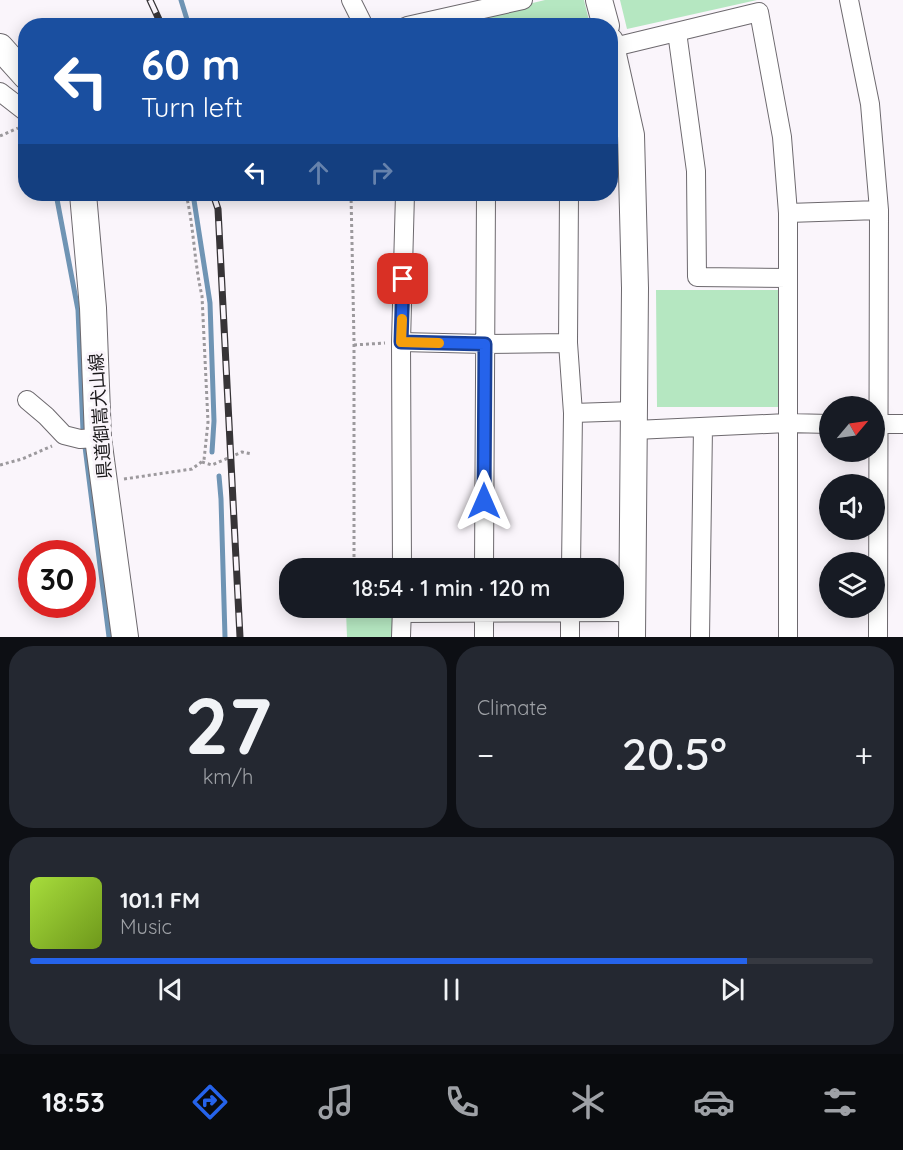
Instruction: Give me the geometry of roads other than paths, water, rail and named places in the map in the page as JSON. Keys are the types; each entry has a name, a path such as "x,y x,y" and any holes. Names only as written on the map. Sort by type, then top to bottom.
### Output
{"street":[{"path":"351,0 360,18"},
{"path":"424,18 447,8 523,0"},
{"path":"599,0 604,18"},
{"path":"849,0 870,104 879,210 877,396"},
{"path":"618,39 676,32 759,12 782,137 788,213 788,637"},
{"path":"676,32 696,171 697,278 787,278"},
{"path":"0,47 18,67"},
{"path":"618,76 631,135 635,288 632,637"},
{"path":"0,92 18,106"},
{"name":"県道御嵩犬山線","path":"84,201 93,308 84,438 104,483 125,637"},
{"path":"402,558 393,343 404,201"},
{"path":"484,558 486,201"},
{"path":"569,201 568,343 573,412 571,558"},
{"path":"788,213 879,210"},
{"path":"393,343 568,343"},
{"path":"27,400 46,416 84,438"},
{"path":"573,412 634,421 703,427 819,424"},
{"path":"885,424 903,424"},
{"path":"700,637 703,427"},
{"path":"877,462 878,637"},
{"path":"624,612 632,612"},
{"path":"401,637 402,618"},
{"path":"484,618 484,637"},
{"path":"570,618 570,637"}],"waterway":[{"path":"181,0 187,18"},
{"path":"57,201 78,310 83,431 109,637"},
{"path":"194,201 210,303 214,421 212,452"},
{"path":"219,476 225,637"}],"railway":[{"path":"150,0 158,18"},
{"path":"215,201 218,209 240,637"}]}
